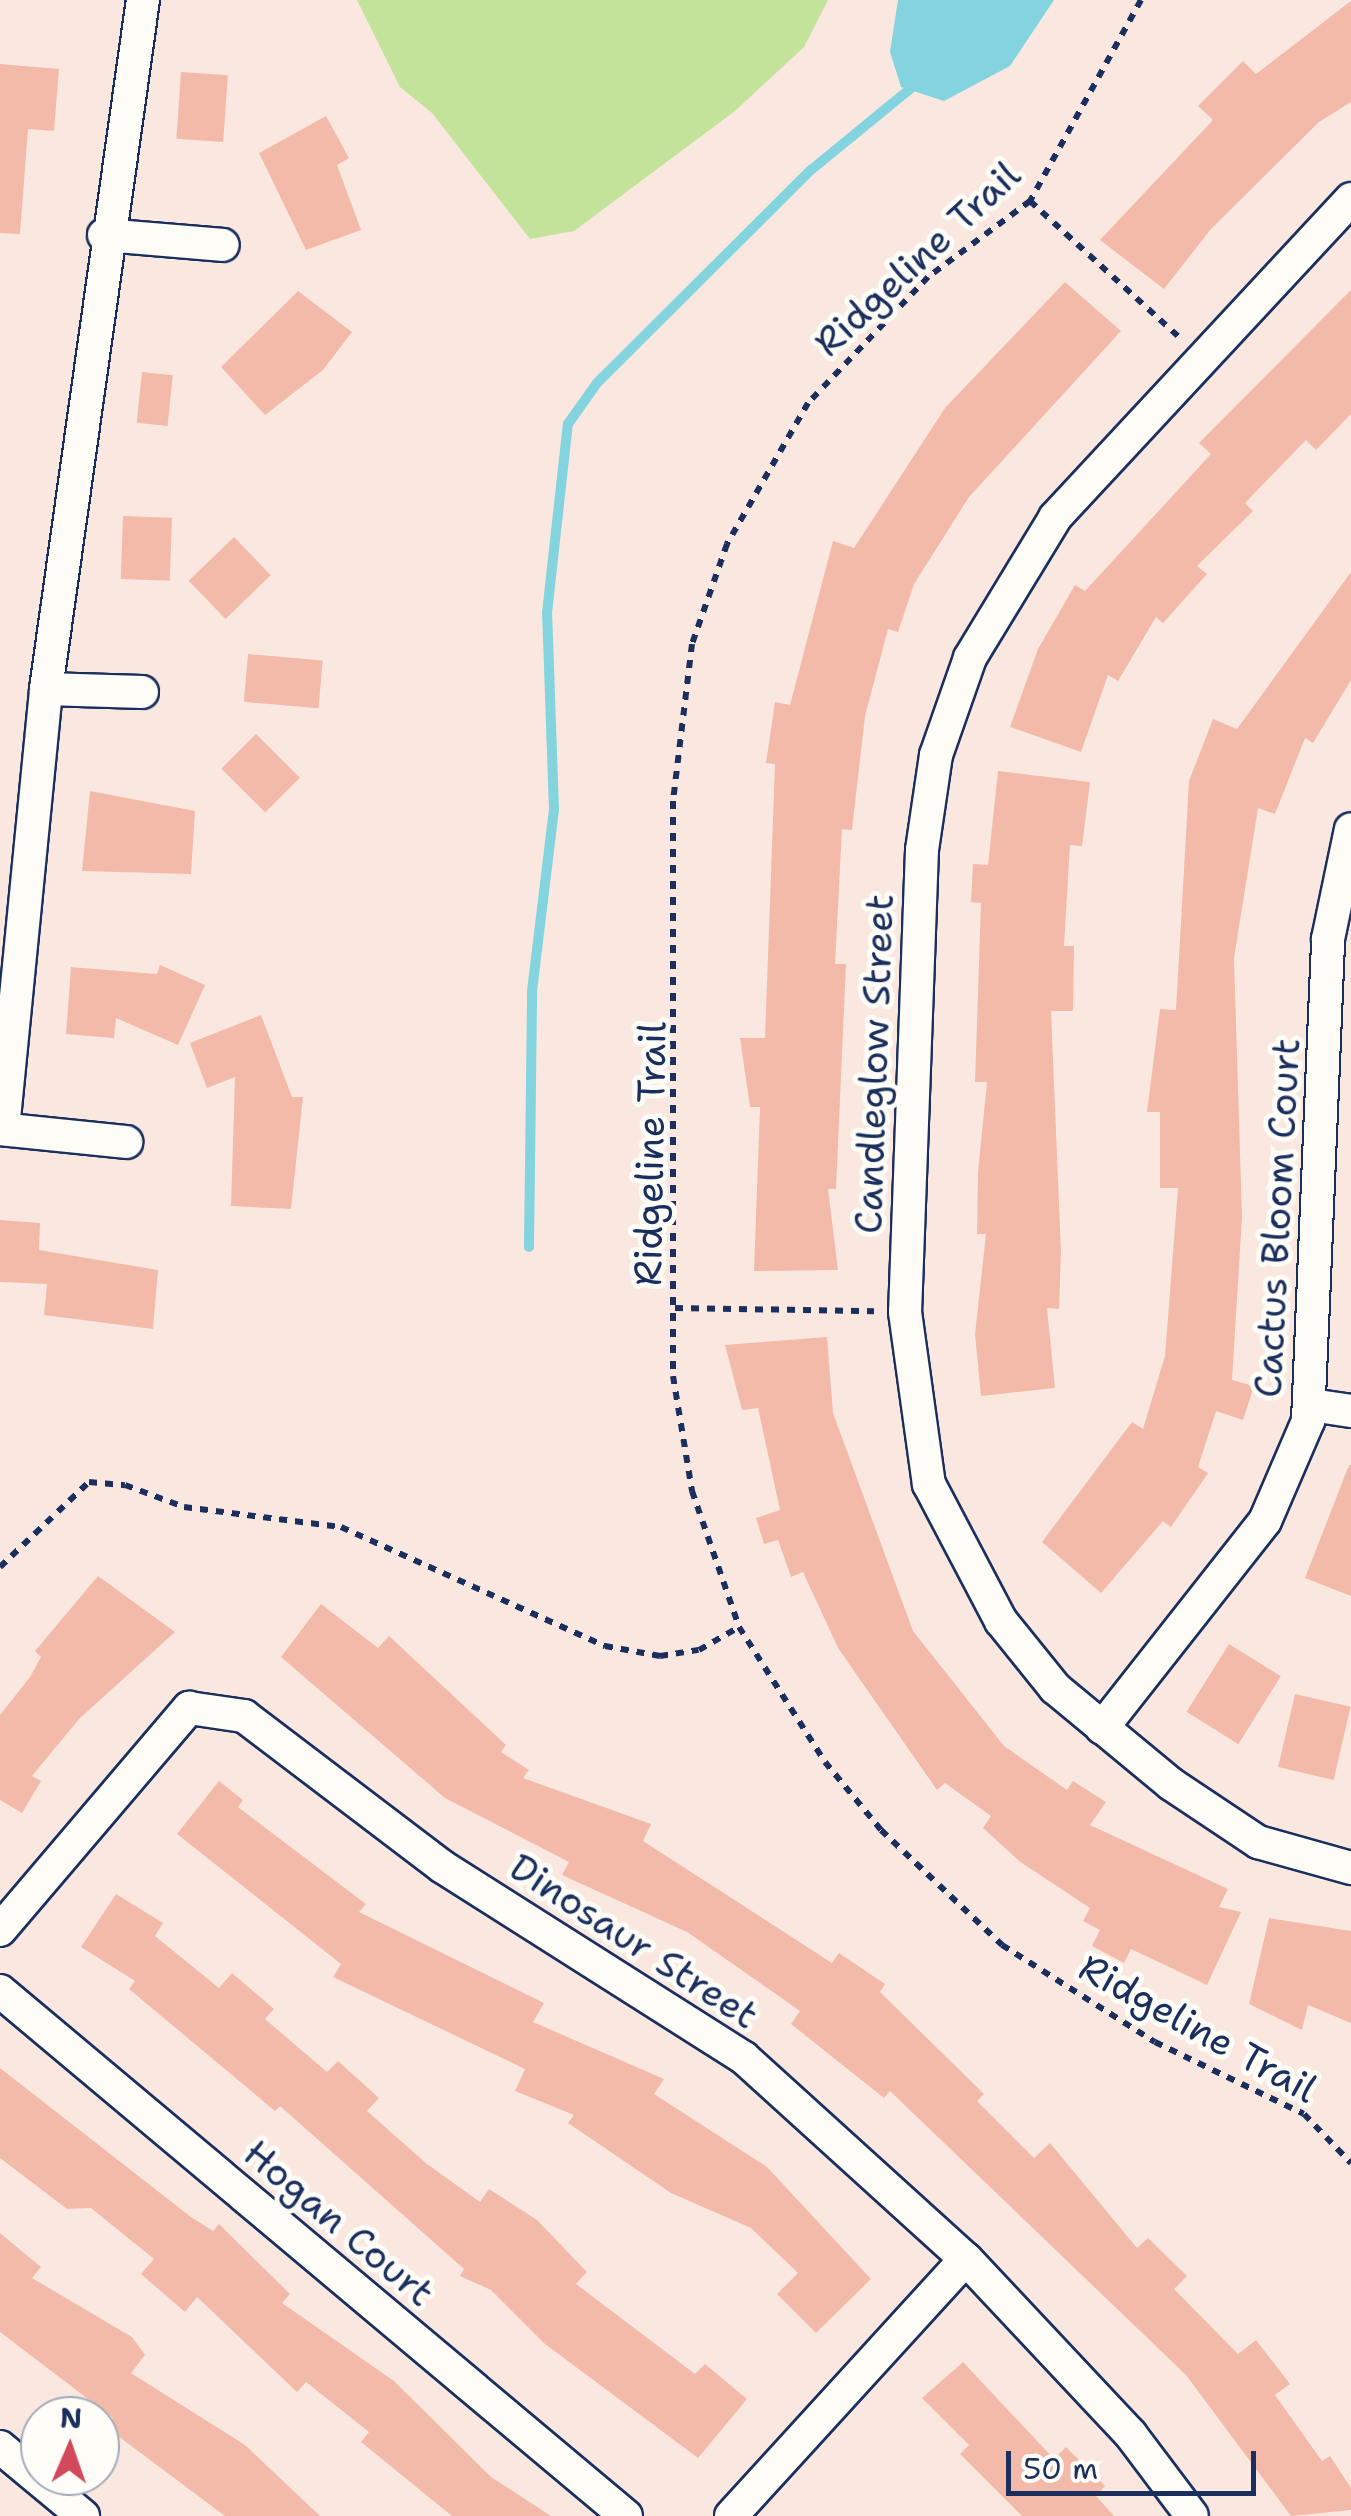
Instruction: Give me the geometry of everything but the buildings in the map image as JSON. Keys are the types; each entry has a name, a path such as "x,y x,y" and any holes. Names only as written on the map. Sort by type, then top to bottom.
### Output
{"street":[{"path":"126,1142 2,1129 46,689 104,235 143,0"},
{"name":"Candleglow Street","path":"1351,199 1045,533 970,658 936,755 922,850 905,1312 929,1484 958,1547 1001,1621 1102,1728 1258,1842 1351,1868"},
{"path":"104,235 224,245"},
{"path":"46,689 142,692"},
{"name":"Cactus Bloom Court","path":"1102,1728 1265,1521 1311,1405 1340,940 1351,828"},
{"path":"1311,1405 1351,1410"},
{"name":"Dinosaur Street","path":"0,1930 189,1708 244,1716 443,1867 744,2058 966,2259 1132,2436 1192,2516"},
{"name":"Hogan Court","path":"0,1992 626,2516"},
{"path":"731,2516 966,2259"},
{"path":"0,2447 83,2516"}],"path":[{"name":"Ridgeline Trail","path":"1142,0 1030,200 928,276 808,404 727,544 692,644 673,801 674,1376 692,1491 739,1627 825,1762 1002,1945 1155,2042 1304,2114 1351,2162"},
{"path":"1030,200 1202,358"},
{"path":"675,1308 905,1312"},
{"path":"0,1568 89,1482 125,1485 184,1507 341,1527 605,1646 660,1656 698,1650 739,1627"}],"green space":[{"path":"357,0 828,0 804,47 735,111 574,231 530,239 432,113 400,87"}],"water":[{"path":"898,0 1054,0 1010,66 944,101 901,87 890,52"}],"waterway":[{"path":"529,1247 532,991 554,810 547,613 568,424 597,383 811,170 915,85"}]}
